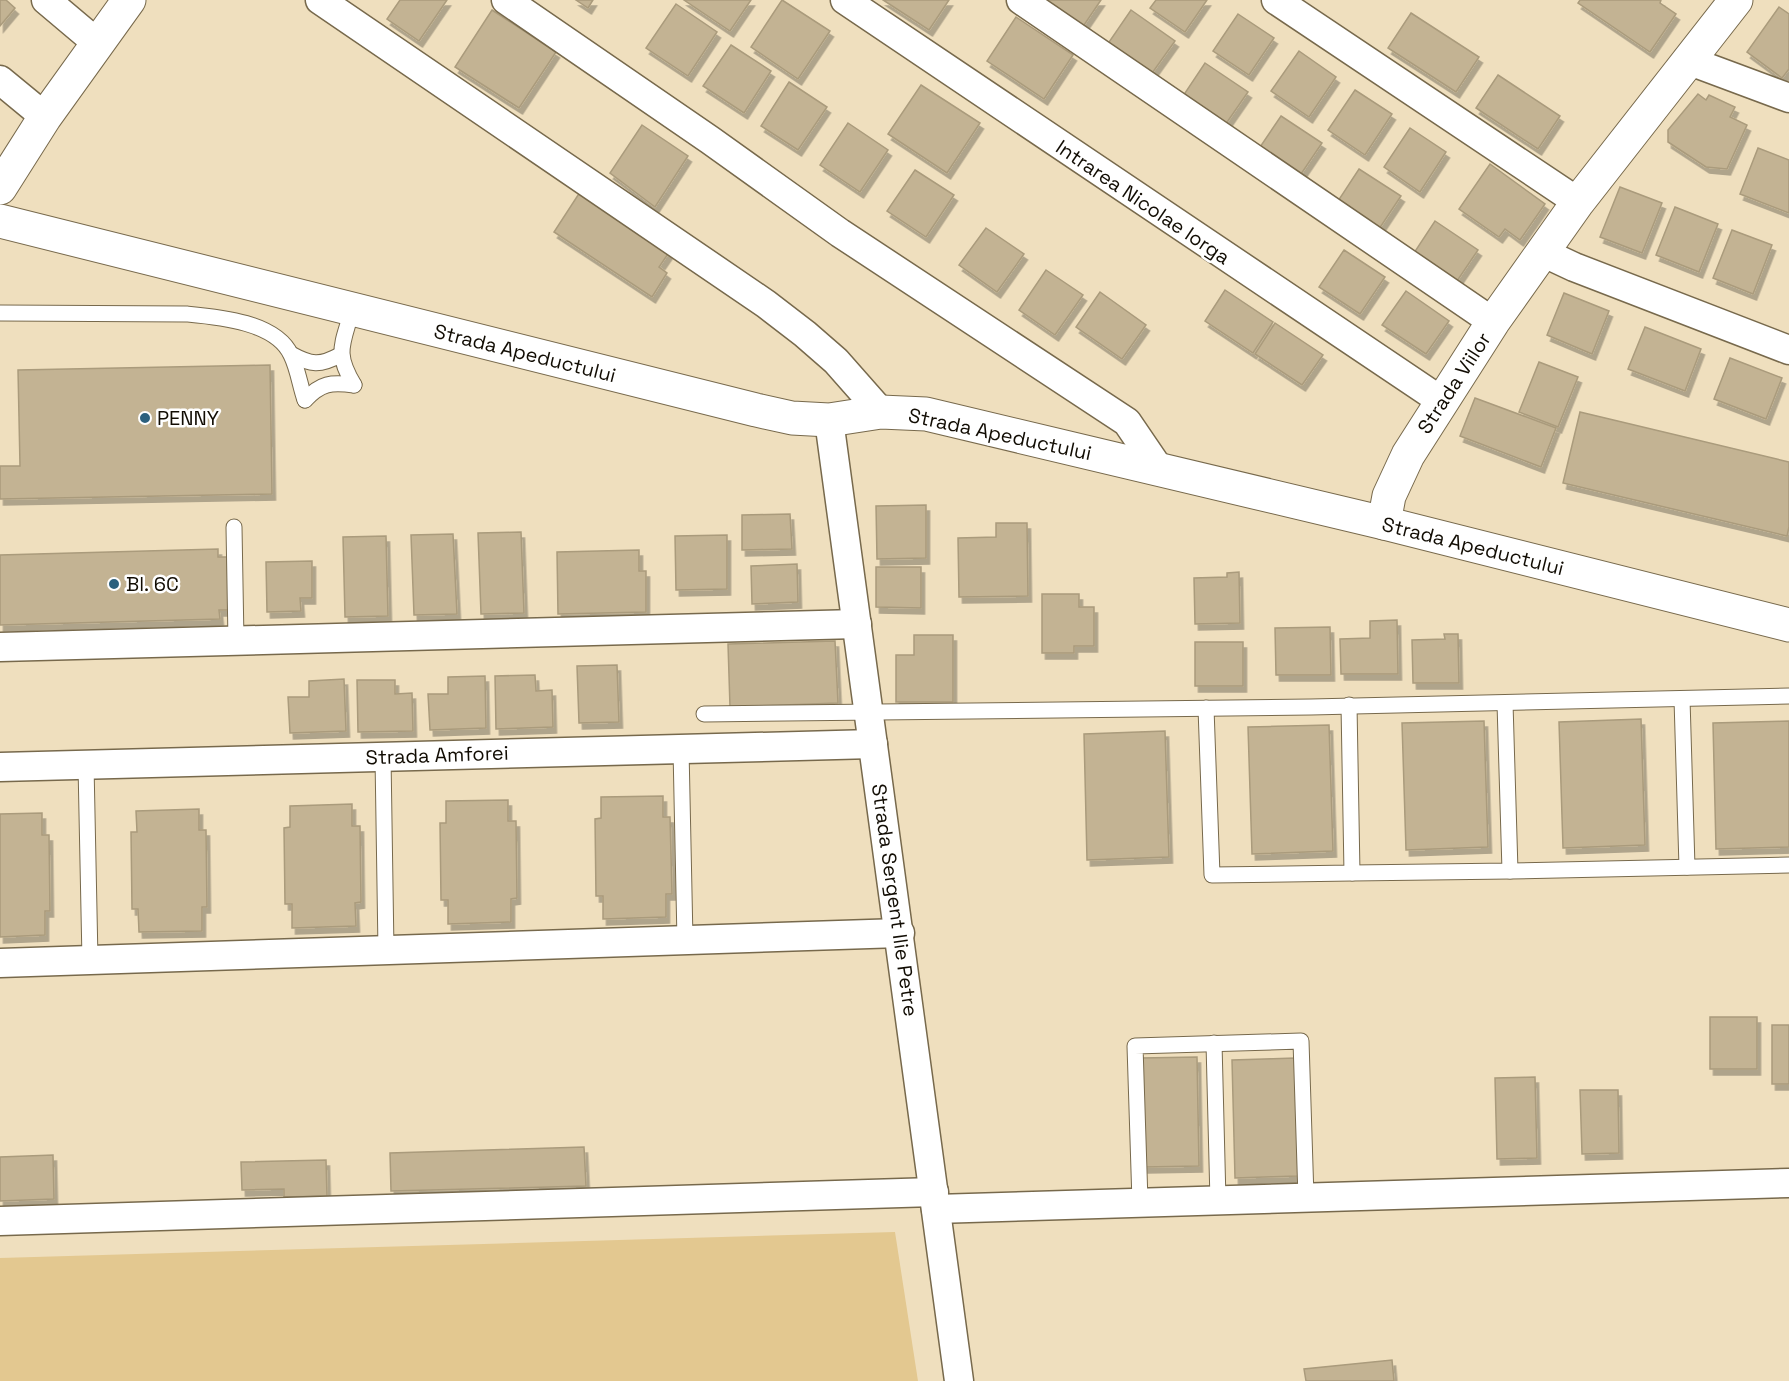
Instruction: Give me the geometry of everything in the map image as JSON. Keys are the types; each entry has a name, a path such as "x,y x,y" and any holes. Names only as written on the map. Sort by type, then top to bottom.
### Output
{"street":[{"path":"46,0 97,43"},
{"path":"0,188 45,117 129,0"},
{"path":"320,0 766,304 836,361 881,412"},
{"path":"506,0 710,140 840,233 1127,422 1159,470"},
{"name":"Intrarea Nicolae Iorga","path":"844,0 1443,402"},
{"path":"1021,0 1493,322"},
{"path":"1276,0 1578,202"},
{"name":"Strada Viilor","path":"1384,523 1389,496 1398,474 1493,322 1578,202 1736,0"},
{"path":"1687,60 1789,99"},
{"path":"0,80 45,117"},
{"name":"Strada Apeductului","path":"0,220 756,410 792,418 829,420 881,412 926,414 1788,621"},
{"path":"1542,252 1574,267 1789,350"},
{"name":"Strada Sergent Ilie Petre","path":"829,420 960,1381"},
{"path":"0,647 857,624"},
{"name":"Strada Amforei","path":"0,766 873,744"},
{"path":"0,963 900,933"},
{"path":"0,1221 935,1201 1218,1201 1789,1183"}],"lane":[{"path":"291,354 305,400 314,390 325,385 337,383 354,385 345,370 340,355 352,310"},
{"path":"0,313 209,316 265,330 277,338 291,354 306,362 327,362 340,355"},
{"path":"234,527 236,640"},
{"path":"704,714 1206,708 1789,696"},
{"path":"1682,699 1687,867"},
{"path":"1505,703 1510,871"},
{"path":"1349,705 1352,873"},
{"path":"1206,708 1212,875 1789,865"},
{"path":"681,749 686,940"},
{"path":"383,757 386,950"},
{"path":"86,765 90,960"},
{"path":"1140,1202 1135,1046 1214,1043 1301,1041 1306,1198"},
{"path":"1214,1043 1218,1201"}],"shaded area":[{"path":"895,1232 918,1381 0,1381 0,1258"}],"building":[{"path":"0,0 6,0 15,8 0,26"},
{"path":"400,0 447,0 419,41 387,19"},
{"path":"576,0 593,0 588,8"},
{"path":"684,0 751,0 730,31"},
{"path":"782,0 830,31 798,79 751,47"},
{"path":"883,0 949,0 929,30"},
{"path":"1036,0 1101,0 1080,31"},
{"path":"1156,0 1207,0 1185,32 1150,8"},
{"path":"1580,0 1661,0 1660,3 1676,14 1650,52 1578,3"},
{"path":"676,4 717,32 688,76 646,48"},
{"path":"1779,7 1789,14 1789,69 1782,78 1747,52"},
{"path":"492,10 556,52 519,108 455,67"},
{"path":"1131,10 1175,41 1150,76 1107,45"},
{"path":"1411,13 1479,57 1456,92 1388,48"},
{"path":"1238,14 1274,38 1249,75 1213,51"},
{"path":"1016,17 1073,55 1044,99 987,61"},
{"path":"731,45 771,71 744,113 703,86"},
{"path":"1299,51 1336,77 1309,117 1271,91"},
{"path":"1205,63 1248,92 1223,128 1181,99"},
{"path":"1498,75 1560,116 1538,149 1476,108"},
{"path":"789,82 827,107 798,150 761,126"},
{"path":"921,85 980,123 947,173 888,134"},
{"path":"1355,90 1392,114 1365,155 1328,130"},
{"path":"1698,94 1706,100 1709,95 1735,107 1730,117 1747,125 1727,169 1706,167 1668,142 1668,130"},
{"path":"1281,116 1322,143 1299,177 1258,150"},
{"path":"848,123 888,150 860,192 820,165"},
{"path":"642,125 688,156 655,207 610,173"},
{"path":"1410,128 1446,152 1420,192 1384,167"},
{"path":"1758,148 1789,160 1789,213 1740,194"},
{"path":"1490,164 1545,204 1520,240 1505,229 1499,237 1459,209"},
{"path":"1359,169 1401,196 1379,229 1338,201"},
{"path":"915,170 954,195 926,237 887,211"},
{"path":"1620,187 1662,203 1642,253 1600,237"},
{"path":"580,192 670,251 659,267 667,273 652,297 554,232"},
{"path":"1675,207 1718,224 1699,272 1656,255"},
{"path":"1435,221 1478,250 1455,284 1412,256"},
{"path":"986,228 1024,254 997,292 959,265"},
{"path":"1732,230 1772,245 1753,294 1713,278"},
{"path":"1344,250 1385,277 1360,314 1319,287"},
{"path":"1046,270 1083,295 1055,335 1019,310"},
{"path":"1225,290 1273,322 1253,353 1205,321"},
{"path":"1406,291 1449,321 1426,354 1382,325"},
{"path":"1100,292 1146,325 1122,359 1076,327"},
{"path":"1564,293 1609,311 1592,354 1547,335"},
{"path":"1275,323 1323,355 1302,385 1255,354"},
{"path":"1645,327 1701,349 1685,391 1628,369"},
{"path":"1730,358 1782,378 1766,419 1714,399"},
{"path":"1539,362 1578,377 1558,427 1519,412"},
{"name":"PENNY","path":"270,365 272,494 0,499 0,466 20,466 18,370"},
{"path":"1475,398 1556,428 1541,467 1460,436"},
{"path":"1580,412 1789,462 1787,536 1563,483"},
{"path":"926,505 926,558 877,559 876,506"},
{"path":"790,514 792,549 742,550 742,515"},
{"path":"996,523 1027,523 1028,596 959,597 958,538 996,537"},
{"path":"521,532 524,613 481,614 478,533"},
{"path":"453,534 457,614 414,615 411,535"},
{"path":"727,535 727,589 676,590 675,536"},
{"path":"386,536 388,616 345,617 343,537"},
{"name":"Bl. 6C","path":"218,549 218,557 227,557 229,610 219,610 220,619 0,625 0,555"},
{"path":"639,550 639,571 646,571 646,612 558,614 557,552"},
{"path":"312,561 312,598 300,598 301,611 267,612 266,562"},
{"path":"797,564 798,602 752,604 751,566"},
{"path":"876,567 921,567 921,608 876,607"},
{"path":"1239,572 1240,623 1195,624 1194,578 1227,577 1227,573"},
{"path":"1042,594 1079,594 1079,607 1094,607 1094,646 1074,646 1074,653 1042,653"},
{"path":"1397,620 1398,674 1341,674 1340,639 1370,638 1370,621"},
{"path":"1330,627 1331,675 1276,675 1275,628"},
{"path":"1444,634 1458,634 1459,683 1413,683 1412,640 1445,639"},
{"path":"914,635 953,635 953,702 896,702 896,655 914,655"},
{"path":"835,641 838,703 730,707 728,644"},
{"path":"1195,642 1243,642 1243,686 1195,686"},
{"path":"617,665 619,722 579,723 577,666"},
{"path":"535,675 536,691 552,690 553,727 496,729 495,676"},
{"path":"485,676 486,728 430,730 428,694 448,694 448,677"},
{"path":"344,679 346,731 290,733 288,697 309,697 309,681"},
{"path":"357,680 395,680 395,694 412,693 413,731 358,732"},
{"path":"1641,719 1645,845 1563,848 1559,722"},
{"path":"1484,721 1488,847 1406,850 1402,723"},
{"path":"1789,721 1789,847 1716,849 1713,723"},
{"path":"1329,725 1333,851 1252,854 1248,727"},
{"path":"1165,731 1169,857 1087,860 1084,734"},
{"path":"663,796 663,817 670,817 672,894 666,894 666,917 603,919 603,896 596,896 595,819 601,818 601,797"},
{"path":"508,800 508,821 516,821 517,898 511,899 511,922 448,924 448,900 441,900 440,823 446,823 446,801"},
{"path":"352,804 352,826 360,826 361,902 355,903 356,926 292,928 292,904 285,904 284,828 290,827 290,806"},
{"path":"199,809 199,830 206,830 207,907 202,907 202,931 139,932 138,909 132,909 131,832 137,832 136,811"},
{"path":"42,813 42,835 49,835 50,911 45,911 45,935 0,937 0,814"},
{"path":"1710,1017 1757,1017 1757,1069 1710,1069"},
{"path":"1772,1025 1789,1025 1789,1084 1772,1084"},
{"path":"1197,1057 1199,1166 1144,1167 1141,1058"},
{"path":"1295,1058 1298,1176 1235,1178 1232,1060"},
{"path":"1535,1077 1537,1158 1497,1159 1495,1078"},
{"path":"1580,1090 1618,1090 1619,1153 1582,1154"},
{"path":"584,1147 586,1186 391,1191 390,1153"},
{"path":"53,1155 54,1199 0,1201 0,1157"},
{"path":"326,1160 327,1196 284,1197 284,1189 242,1190 241,1162"},
{"path":"1392,1360 1394,1381 1306,1381 1304,1369"}],"place":[{"name":"PENNY","path":"145,418"},
{"name":"Bl. 6C","path":"114,584"}]}
